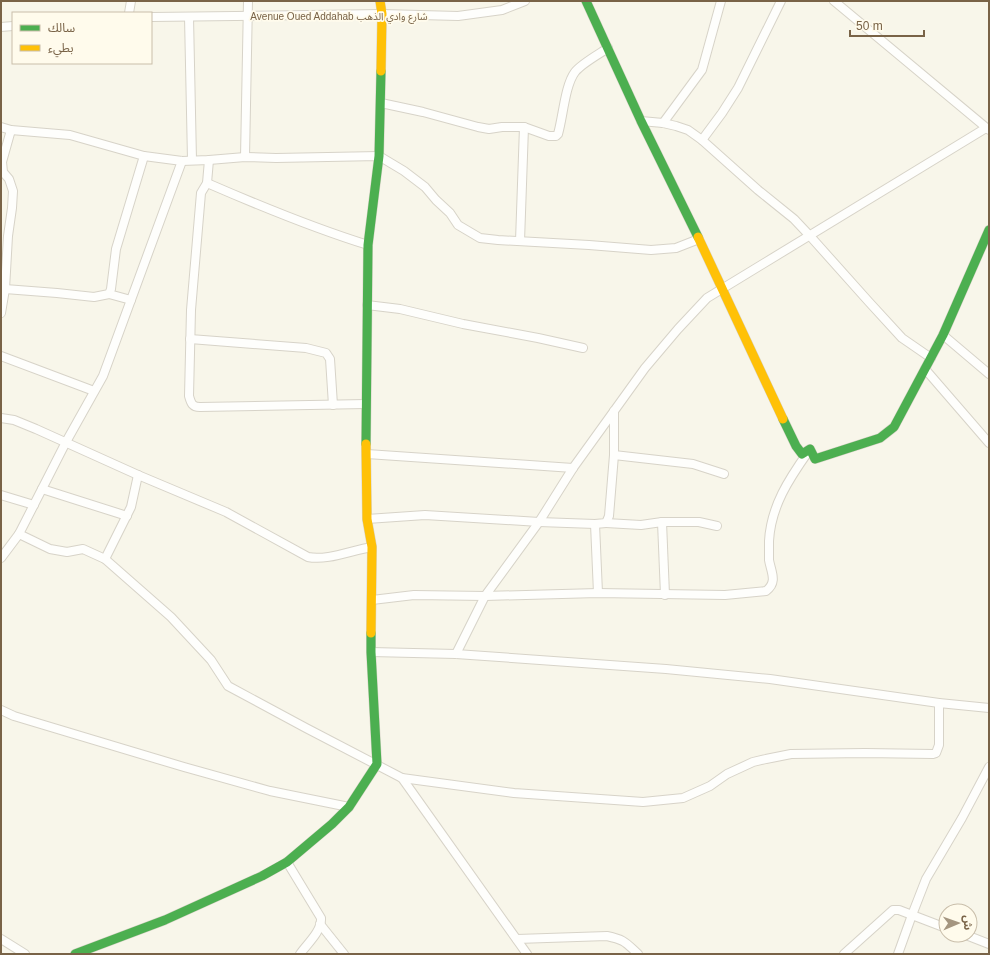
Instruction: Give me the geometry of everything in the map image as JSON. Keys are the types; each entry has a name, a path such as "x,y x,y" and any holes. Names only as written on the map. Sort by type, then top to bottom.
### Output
{"street":[{"path":"130,12 131,1"},
{"path":"245,156 248,1"},
{"path":"75,954 166,920 262,876 287,862 349,808 377,764 371,652 372,547 367,519 366,404 368,245 379,156 381,103 382,14 380,1"},
{"name":"Avenue Oued Addahab شارع وادي الذهب","path":"152,17 382,14 458,16 502,10 525,1"},
{"path":"586,1 641,121 699,239 796,446 802,454 810,449"},
{"path":"663,122 702,70 721,1"},
{"path":"702,140 738,88 781,1"},
{"path":"456,654 485,596 539,522 573,468 645,368 707,298 723,290 988,129 834,1"},
{"path":"189,17 192,160"},
{"path":"1,27 12,26"},
{"path":"381,103 423,112 478,128 489,129 502,127 524,127 549,136 556,136 559,131 565,100 572,77 576,71 608,48"},
{"path":"641,121 663,122 688,130 702,140 758,190 794,219 902,338 931,358"},
{"path":"1,127 12,130 70,135 144,156 182,161 245,156 276,158 379,156 404,171 425,187 450,213 458,225 480,238 665,250 676,248 699,239"},
{"path":"520,241 524,127"},
{"path":"1,314 5,289 13,190 9,179 3,172 2,162 12,130"},
{"path":"109,294 111,289 116,249 144,156"},
{"path":"209,160 208,183 201,193 191,310 190,402 195,407 366,404"},
{"path":"1,558 19,534 66,442 103,376 182,161"},
{"path":"208,183 262,207 324,231 368,245"},
{"path":"810,449 815,459 880,438 894,426 943,335 989,230"},
{"path":"5,289 94,297 109,294 130,300"},
{"path":"367,305 400,309 463,324 583,348"},
{"path":"943,335 989,374"},
{"path":"190,339 306,348 326,353 330,359 333,404"},
{"path":"1,356 94,391"},
{"path":"925,369 989,443"},
{"path":"606,523 609,516 614,454 614,411"},
{"path":"1,418 14,420 226,512 308,557 317,559 326,558 354,550 372,547"},
{"path":"372,600 414,595 485,596 598,593 725,595 766,591 770,588 774,577 770,561 770,523 780,497 793,472 810,449"},
{"path":"367,454 573,468"},
{"path":"614,454 693,464 724,474"},
{"path":"104,558 131,507 138,475"},
{"path":"42,489 127,516"},
{"path":"1,495 34,505"},
{"path":"367,519 425,515 595,524 606,523 641,525 662,522 699,522 716,526"},
{"path":"662,522 665,595"},
{"path":"595,524 598,593"},
{"path":"19,534 50,549 67,552 83,549 104,558 171,617 211,660 228,686 293,722 402,778 514,793 643,802 671,800 684,798 710,786 727,774 753,762 791,754 936,753 939,745 939,703"},
{"path":"371,652 456,654 666,669 770,679 939,703 989,708"},
{"path":"1,710 14,716 184,767 270,791 349,808"},
{"path":"898,954 926,879 962,818 989,767"},
{"path":"402,778 527,954"},
{"path":"287,862 321,918 320,924 300,954"},
{"path":"844,954 892,910 899,910 912,914 938,925"},
{"path":"320,924 344,954"},
{"path":"517,939 607,936 626,942 638,954"},
{"path":"1,939 25,954"},
{"path":"978,940 989,944"}],"traffic: fast":[{"path":"586,1 641,121 698,237"},
{"path":"366,444 368,245 379,156 381,71"},
{"path":"783,419 796,446 802,454 810,449 815,459 880,438 894,427 943,335 989,230"},
{"path":"75,954 165,920 262,876 287,862 332,824 349,807 377,764 371,633"}],"traffic: slow":[{"path":"380,1 382,14 381,71"},
{"path":"698,237 783,419"},
{"path":"366,444 367,519 372,547 371,633"}]}
